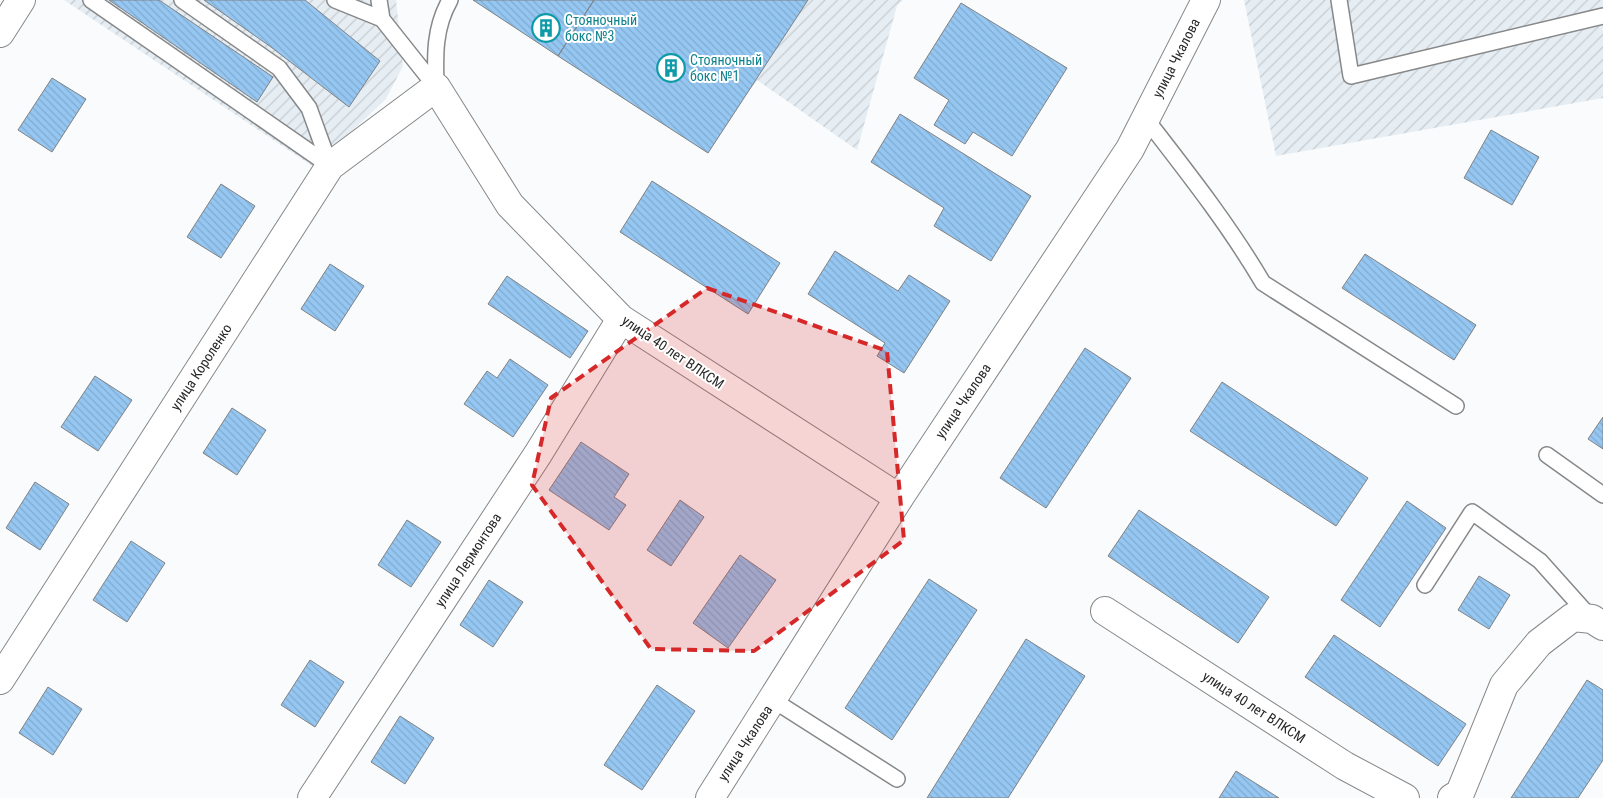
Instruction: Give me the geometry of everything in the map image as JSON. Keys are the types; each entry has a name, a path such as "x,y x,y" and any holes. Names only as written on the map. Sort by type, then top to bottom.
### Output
{"street":[{"path":"0,32 21,0"},
{"name":"улица Чкалова","path":"710,798 899,498 1130,149 1206,0"},
{"name":"улица Короленко","path":"0,680 330,166 436,87"},
{"name":"улица 40 лет ВЛКСМ","path":"436,87 510,206 622,319 899,498"},
{"name":"улица Лермонтова","path":"312,798 533,461 622,319"},
{"name":"улица 40 лет ВЛКСМ","path":"1105,611 1345,766 1405,798"},
{"path":"1452,798 1460,793 1504,685 1539,643 1572,617 1598,623"}],"lane":[{"path":"92,0 330,166"},
{"path":"182,0 279,68 309,108 330,166"},
{"path":"335,0 382,19"},
{"path":"379,0 382,19 436,87"},
{"path":"436,87 435,49 438,28 441,16 450,0"},
{"path":"1340,0 1350,76 1603,16"},
{"path":"1146,119 1204,194 1245,252 1263,283 1456,406"},
{"path":"1547,454 1603,495"},
{"path":"1425,585 1472,512 1540,561 1598,623"},
{"path":"773,700 898,780"}],"highlighted area":[{"path":"707,288 887,351 904,540 754,651 651,649 532,485 551,398"}],"shaded area":[{"path":"64,0 396,0 403,66 386,99 314,167"},
{"path":"473,0 903,0 897,6 857,150 757,80 708,153"},
{"path":"1244,0 1603,0 1603,98 1276,156"}],"building":[{"path":"109,0 159,0 273,77 257,102"},
{"path":"204,0 305,0 380,61 349,107 271,47"},
{"name":"Стояночный бокс №3","path":"473,0 594,0 558,56"},
{"name":"Стояночный бокс №1","path":"594,0 808,0 708,153 558,56"},
{"path":"961,3 1067,68 1012,156 973,132 965,144 934,125 949,100 914,78"},
{"path":"52,78 86,99 52,152 18,130"},
{"path":"900,114 1031,196 991,261 934,226 944,208 871,162"},
{"path":"1491,130 1539,157 1512,205 1464,178"},
{"path":"652,181 780,263 748,314 620,232"},
{"path":"221,184 255,206 221,258 187,237"},
{"path":"835,251 898,291 909,275 950,301 904,373 877,356 885,343 808,294"},
{"path":"1365,254 1476,325 1454,360 1342,288"},
{"path":"330,264 364,286 335,331 301,309"},
{"path":"507,276 588,331 570,358 488,304"},
{"path":"1085,348 1131,378 1046,508 1000,478"},
{"path":"510,359 548,385 513,437 464,404 487,371 497,378"},
{"path":"95,376 132,400 98,451 61,427"},
{"path":"1222,382 1368,478 1336,526 1190,431"},
{"path":"232,408 266,430 237,475 203,453"},
{"path":"1603,417 1603,449 1588,439"},
{"path":"581,442 629,474 614,497 626,505 609,530 549,490"},
{"path":"35,482 69,504 40,550 6,528"},
{"path":"680,500 704,517 671,566 647,550"},
{"path":"1407,501 1446,528 1380,627 1341,600"},
{"path":"1139,510 1269,597 1238,643 1108,556"},
{"path":"407,520 441,542 411,587 378,565"},
{"path":"131,541 165,563 127,622 93,600"},
{"path":"740,555 776,580 728,648 693,623"},
{"path":"1479,576 1510,595 1489,629 1458,610"},
{"path":"929,579 977,610 892,740 845,708"},
{"path":"489,580 523,602 493,647 460,625"},
{"path":"1334,635 1466,724 1438,766 1305,677"},
{"path":"1026,639 1085,676 1008,798 927,798"},
{"path":"310,660 344,682 315,727 281,705"},
{"path":"1587,680 1603,690 1603,760 1578,798 1511,798"},
{"path":"657,685 695,711 642,790 604,765"},
{"path":"48,687 82,709 53,755 19,733"},
{"path":"400,716 434,738 405,784 371,762"},
{"path":"1236,771 1279,798 1219,798"}],"place":[{"name":"Стояночный бокс №3","path":"546,28"},
{"name":"Стояночный бокс №1","path":"671,68"}]}
